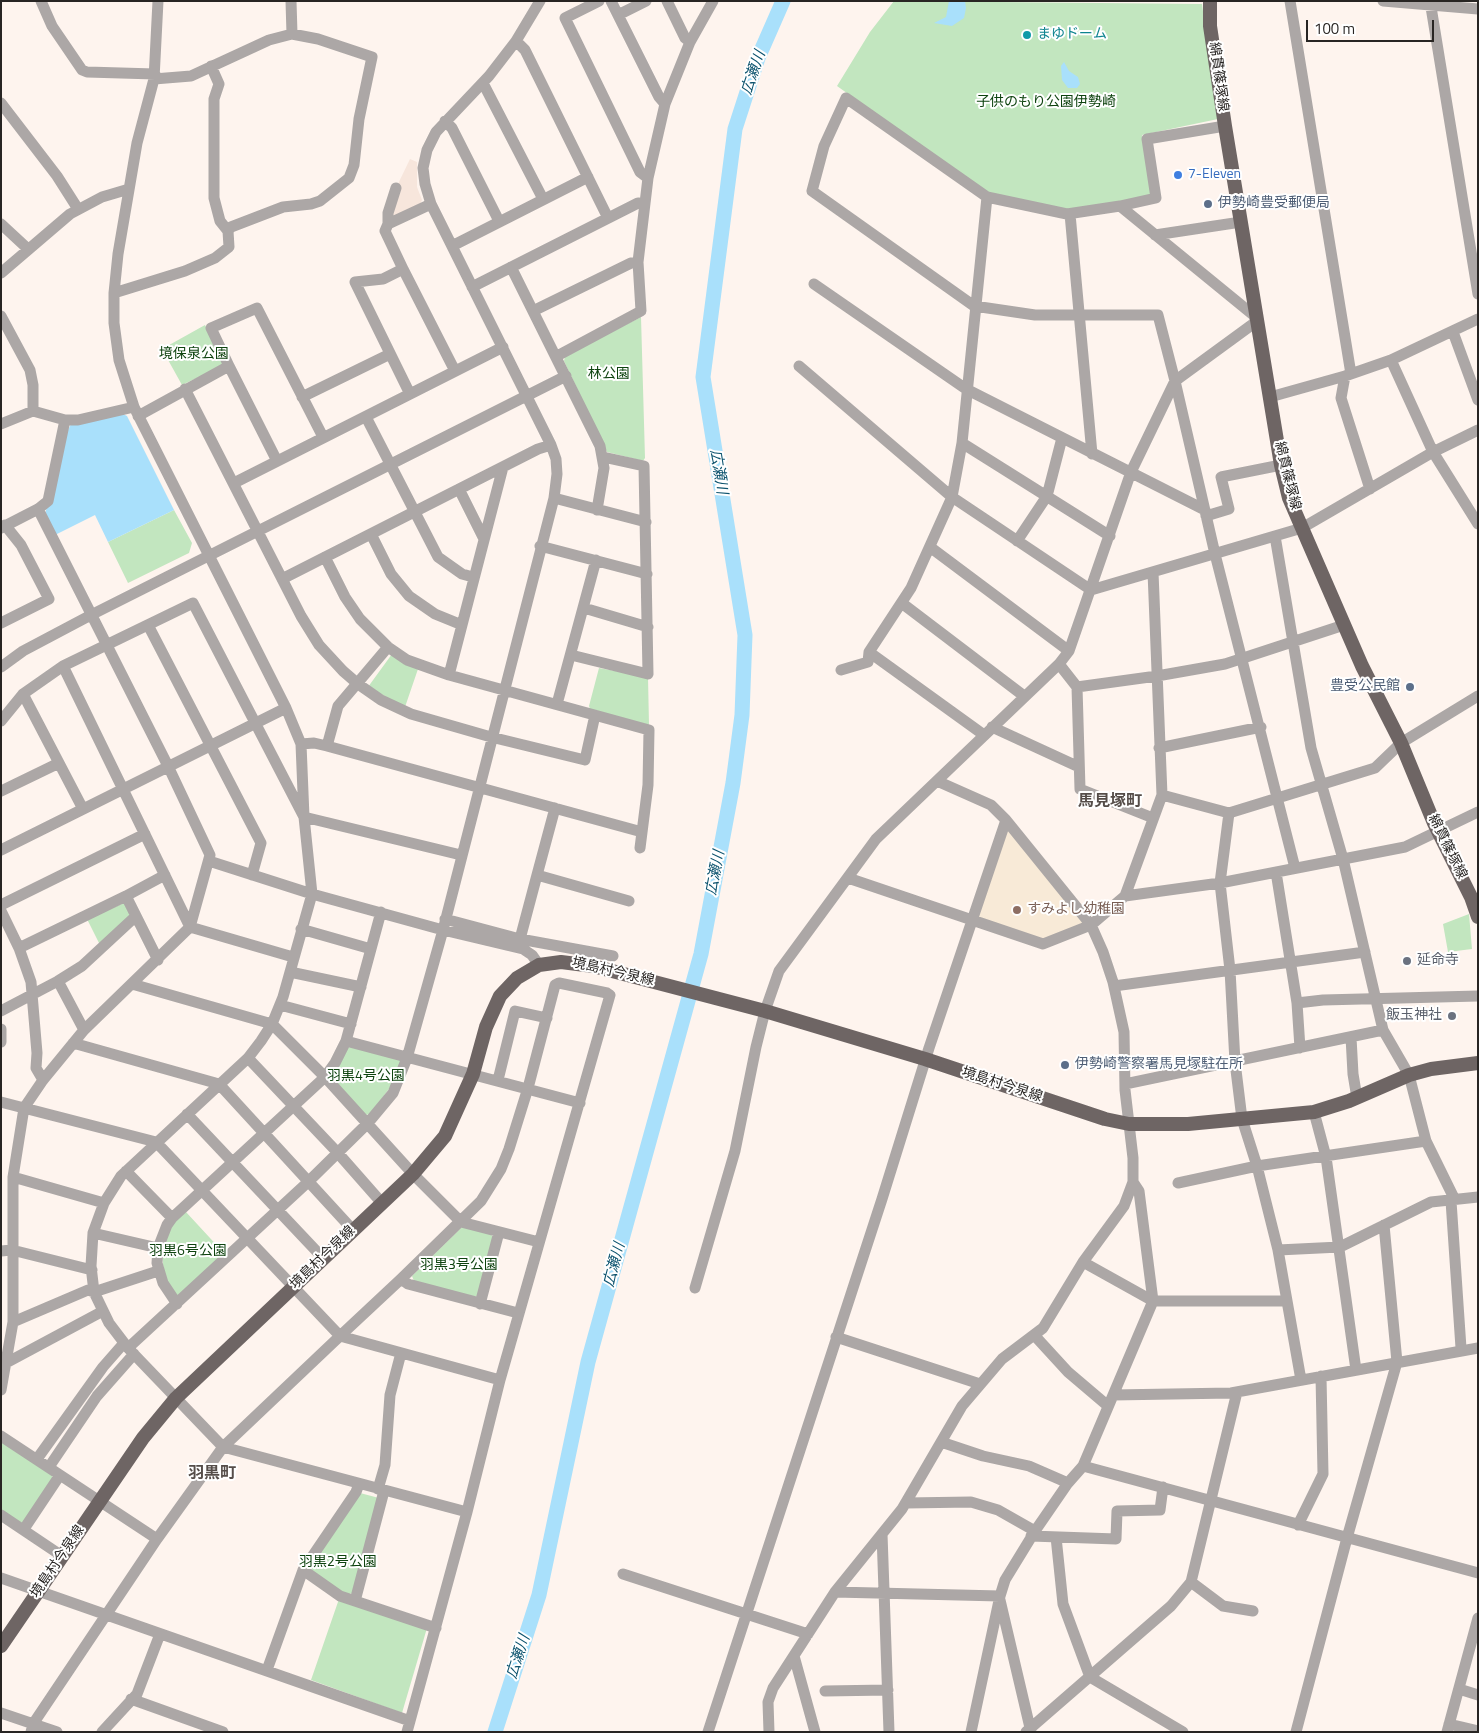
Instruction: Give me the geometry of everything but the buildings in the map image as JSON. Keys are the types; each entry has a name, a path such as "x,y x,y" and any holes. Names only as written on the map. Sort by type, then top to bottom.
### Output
{"main road":[{"name":"綿貫篠塚線","path":"1210,1 1210,26 1225,126 1281,465 1290,498 1362,666 1401,743 1478,917"},
{"name":"境島村今泉線","path":"1,1646 143,1438 176,1398 322,1257 413,1174 445,1136 473,1074 486,1027 500,996 518,978 539,966 571,962 633,976 761,1010 925,1060 1105,1120 1129,1124 1188,1124 1314,1112 1357,1098 1409,1075 1431,1069 1478,1063"}],"street":[{"path":"41,1 52,26 82,70 87,72 191,76 269,40 292,34 318,39 372,56 359,119 351,174 320,201 284,207 237,224 228,231"},
{"path":"158,1 154,76 137,143 114,293 114,323 118,360 136,411 286,708 301,744 304,817 312,894 280,1005 272,1024 248,1058 126,1171 104,1203 93,1233 92,1270 94,1292 103,1311 129,1349 223,1447 467,1512"},
{"path":"291,1 292,34"},
{"path":"37,1459 81,1396 368,1123 393,1092 407,1058 444,925 540,546 554,498 556,459 527,395 431,204 425,184 424,159 431,139 445,121 483,83 516,41 540,1"},
{"path":"599,1 565,18 640,172 648,178"},
{"path":"611,1 659,97 665,104"},
{"path":"618,15 646,1"},
{"path":"667,1 685,38 690,42"},
{"path":"557,356 641,311 638,262 643,204 665,104 690,42 713,1"},
{"path":"1290,1 1348,375 1341,398 1370,489"},
{"path":"1383,1 1431,6 1476,7"},
{"path":"1431,6 1478,294"},
{"path":"516,41 525,50 608,218"},
{"path":"114,293 186,271 215,258 229,247 228,231 220,221 214,198 214,99 219,84 212,66"},
{"path":"483,83 543,199"},
{"path":"1225,126 1147,139 1156,198 1070,214 987,196 846,98 824,146 812,191 974,306 1035,315 1158,315 1215,554 1244,659 1295,868"},
{"path":"1,103 57,176 78,209"},
{"path":"445,121 452,128 499,221"},
{"path":"452,246 588,177"},
{"path":"396,188 388,213 388,224 385,231 455,371"},
{"path":"1,272 56,224 78,209 102,197 129,189"},
{"path":"841,670 868,662 869,652 903,604 952,497 962,443 974,306 987,196"},
{"path":"472,287 638,203 643,204"},
{"path":"388,224 431,204"},
{"path":"695,1288 735,1151 761,1010 779,972 876,839 1059,664 1069,651 1131,472 1175,381 1253,324 1257,318 1120,206"},
{"path":"1070,214 1092,454"},
{"path":"1155,235 1241,222"},
{"path":"1,224 28,249"},
{"path":"533,311 631,263 638,262"},
{"path":"511,267 593,429 603,456 603,477 597,510"},
{"path":"403,269 383,279 355,282 410,394"},
{"path":"814,284 966,389 1131,472 1206,513 1229,508 1221,477 1281,465"},
{"path":"277,460 211,328 257,308 323,437"},
{"path":"1,316 30,370 33,385 33,411"},
{"path":"1270,397 1348,375 1392,360 1478,319"},
{"path":"1454,332 1478,400"},
{"path":"234,483 503,348"},
{"path":"302,397 390,354"},
{"path":"1392,360 1433,452 1473,507 1478,524"},
{"path":"1,424 33,411 66,420 78,420 136,411 185,389 229,366"},
{"path":"799,366 952,497 1091,590 1302,528 1433,452 1478,430"},
{"path":"1,667 23,651 91,615 566,376"},
{"path":"185,389 282,579 319,645 358,684 381,700 411,714 491,738 585,760 596,715"},
{"path":"366,417 438,557 462,574 473,577"},
{"path":"1,623 49,599 21,545 3,527 38,509 48,501 66,420"},
{"path":"1017,541 1047,496 1062,438"},
{"path":"962,443 1110,536"},
{"path":"282,579 503,467 551,445"},
{"path":"571,655 648,674 644,466 603,456"},
{"path":"449,675 483,537 503,467"},
{"path":"459,489 483,537"},
{"path":"554,498 646,522"},
{"path":"1,1390 4,1362 13,1322 7,1307 6,1250 9,1183 24,1108 42,1080 84,1030 190,927 210,854 168,766 38,509"},
{"path":"371,534 391,574 409,596 435,614 462,625"},
{"path":"1275,536 1311,748 1323,784 1343,859 1383,1030 1409,1075 1426,1141 1453,1200 1461,1348"},
{"path":"540,546 647,574"},
{"path":"930,547 1069,651"},
{"path":"324,557 345,597 360,619 388,647 407,660 449,675 649,730 648,785 640,848"},
{"path":"557,704 596,560"},
{"path":"848,878 1043,944 1090,925 1125,896 1162,795 1153,572"},
{"path":"1,721 23,694 63,666 192,603 304,817 461,854"},
{"path":"903,604 1024,696"},
{"path":"584,608 648,627"},
{"path":"1077,687 1157,676 1244,659 1344,624"},
{"path":"148,625 261,843 252,875"},
{"path":"327,746 338,706 388,647"},
{"path":"869,652 988,731 1079,767"},
{"path":"1059,664 1077,687 1080,789 1153,818"},
{"path":"63,666 190,927 293,957"},
{"path":"23,694 83,809"},
{"path":"1162,795 1229,813 1375,768 1401,743 1478,696"},
{"path":"1,850 286,708"},
{"path":"1159,748 1260,726"},
{"path":"301,744 314,743 327,746 642,832"},
{"path":"1,791 59,762"},
{"path":"769,1732 768,1702 773,1688 835,1592 906,1503 962,1406 1002,1359 1035,1336 1043,1328 1083,1262 1124,1206 1133,1182 1125,1084 1124,1032 1114,986 1103,952 1090,925 1006,820 991,805 937,781"},
{"path":"520,938 555,808"},
{"path":"1125,896 1220,883 1405,847 1478,812"},
{"path":"1229,813 1220,883 1230,970 1235,1062 1242,1119 1257,1166 1278,1250 1301,1380"},
{"path":"708,1732 971,919 1006,820"},
{"path":"1,906 145,834"},
{"path":"209,861 312,894 381,912 612,956"},
{"path":"1276,872 1297,1003 1300,1048"},
{"path":"19,948 165,875"},
{"path":"537,875 630,901"},
{"path":"126,896 158,960"},
{"path":"1,911 19,948 32,982 37,1053 36,1068 42,1080"},
{"path":"177,1304 158,1272 158,1248 172,1218 325,1077 335,1064 346,1041 381,912"},
{"path":"1,1011 34,995 82,966 136,916"},
{"path":"444,925 523,949 532,955 539,966"},
{"path":"301,928 371,949"},
{"path":"1114,986 1365,952"},
{"path":"290,972 361,987"},
{"path":"58,981 84,1030"},
{"path":"132,984 272,1024 325,1077 413,1174 461,1222 539,1242"},
{"path":"1,1578 38,1592 108,1615 267,1670 408,1726 467,1512 518,1313 610,995 556,984 528,1088 502,1169 481,1201 223,1447 156,1539 108,1615 32,1728"},
{"path":"1297,1003 1323,1000 1478,996"},
{"path":"280,1005 351,1024"},
{"path":"498,1080 515,1011 547,1018"},
{"path":"1,1029 1,1042"},
{"path":"1125,1084 1383,1030"},
{"path":"1351,1037 1353,1074 1357,1098"},
{"path":"346,1041 580,1103"},
{"path":"73,1043 219,1084 352,1229"},
{"path":"248,1058 338,1152 381,1202"},
{"path":"1,1102 156,1142 200,1191 294,1286 340,1336 500,1380"},
{"path":"1314,1112 1326,1157 1356,1370"},
{"path":"187,1114 322,1257"},
{"path":"1178,1182 1257,1166 1426,1141"},
{"path":"126,1171 172,1218"},
{"path":"971,1732 1005,1580 1033,1534 1068,1483 1083,1466 1153,1302 1139,1191 1133,1182"},
{"path":"9,1183 104,1203"},
{"path":"1278,1250 1340,1247 1430,1202 1478,1197"},
{"path":"1296,1732 1347,1538 1397,1362 1384,1225"},
{"path":"480,1304 498,1232"},
{"path":"93,1233 158,1248"},
{"path":"6,1250 92,1270"},
{"path":"1083,1262 1153,1302 1287,1301"},
{"path":"13,1322 88,1290 94,1292 158,1272"},
{"path":"401,1279 408,1284 518,1313"},
{"path":"4,1362 103,1311"},
{"path":"1035,1336 1068,1372 1110,1401 1234,1392 1478,1348"},
{"path":"836,1337 980,1384"},
{"path":"49,1467 129,1349"},
{"path":"355,1601 381,1490 385,1465 390,1395 401,1353"},
{"path":"1298,1525 1323,1474 1321,1376"},
{"path":"1000,1596 1029,1731 1171,1606 1191,1582 1234,1392"},
{"path":"1,1436 156,1539"},
{"path":"941,1442 983,1456 1029,1466 1068,1483"},
{"path":"1083,1466 1163,1487 1210,1502 1478,1573"},
{"path":"24,1529 60,1475"},
{"path":"267,1670 302,1570 359,1484"},
{"path":"906,1503 971,1502 998,1510 1033,1534 1056,1537 1116,1539 1117,1512 1160,1510 1163,1487"},
{"path":"1,1515 62,1556"},
{"path":"882,1534 889,1732"},
{"path":"1056,1537 1063,1604 1090,1677 1183,1732"},
{"path":"302,1570 340,1596 436,1628"},
{"path":"623,1574 808,1634"},
{"path":"1191,1582 1222,1606 1253,1611"},
{"path":"835,1592 1000,1596"},
{"path":"1478,1618 1448,1728 1478,1731"},
{"path":"102,1732 137,1694 160,1634"},
{"path":"794,1656 815,1732"},
{"path":"1458,1689 1478,1695"},
{"path":"825,1691 888,1690"},
{"path":"131,1699 223,1732"},
{"path":"1,1713 32,1728 57,1732"}],"shaded area":[{"path":"410,159 417,162 417,187 422,200 420,205 394,218 390,214 397,186"},
{"path":"1006,826 1083,923 1042,940 978,919"}],"green space":[{"name":"子供のもり公園伊勢崎","path":"894,1 1202,4 1218,119 1142,135 1152,196 1067,211 986,192 837,86 870,32"},
{"name":"林公園","path":"641,317 645,458 643,461 607,452 564,361 565,356"},
{"name":"境保泉公園","path":"205,325 223,361 222,366 182,385 162,349"},
{"path":"174,510 192,543 189,553 128,583 108,542"},
{"path":"392,654 418,669 405,707 368,687"},
{"path":"599,668 648,677 649,725 590,709 589,706"},
{"path":"124,903 130,912 129,918 100,945 87,919"},
{"path":"1469,914 1472,949 1448,952 1443,924"},
{"name":"羽黒4号公園","path":"353,1046 399,1058 402,1065 396,1079 371,1114 365,1115 331,1078 347,1048"},
{"name":"羽黒6号公園","path":"186,1212 222,1251 222,1255 179,1295 174,1295 164,1276 162,1252 172,1224"},
{"name":"羽黒3号公園","path":"463,1226 491,1234 493,1238 479,1295 474,1297 414,1281 412,1276"},
{"path":"1,1440 52,1475 53,1481 22,1524 1,1510"},
{"name":"羽黒2号公園","path":"360,1493 379,1498 353,1593 346,1595 312,1571 310,1564"},
{"path":"339,1599 427,1628 402,1713 311,1680"}],"water":[{"path":"949,1 965,1 964,18 952,26 934,23 946,17"},
{"path":"1064,62 1069,71 1078,77 1080,84 1077,88 1068,88 1062,80 1061,66"},
{"path":"121,413 127,416 174,510 108,542 95,515 55,535 45,514 71,424"}],"waterway":[{"name":"広瀬川","path":"495,1732 539,1595 588,1362 701,954 733,783 742,715 745,635 703,377 735,129 758,58 783,1"}],"place":[{"name":"まゆドーム","path":"1027,35"},
{"name":"7-Eleven","path":"1178,175"},
{"name":"伊勢崎豊受郵便局","path":"1208,204"},
{"name":"豊受公民館","path":"1410,687"},
{"name":"すみよし幼稚園","path":"1017,910"},
{"name":"延命寺","path":"1407,961"},
{"name":"飯玉神社","path":"1452,1016"},
{"name":"伊勢崎警察署馬見塚駐在所","path":"1065,1065"}],"district":[{"name":"馬見塚町","path":"1110,802"},
{"name":"羽黒町","path":"212,1474"}]}
